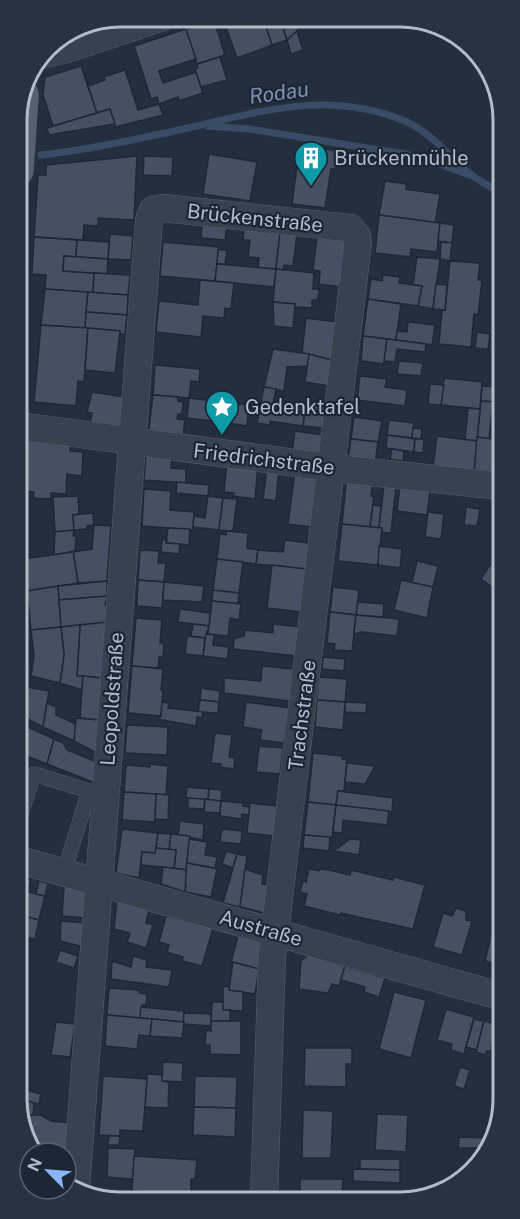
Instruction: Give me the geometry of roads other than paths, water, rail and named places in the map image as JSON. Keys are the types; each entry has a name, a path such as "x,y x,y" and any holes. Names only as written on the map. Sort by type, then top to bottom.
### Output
{"street":[{"path":"57,51 133,27"},
{"name":"Brückenstraße","path":"153,210 163,208 350,228 355,233"},
{"name":"Leopoldstraße","path":"78,1162 130,442 148,220 153,210"},
{"name":"Trachstraße","path":"264,1192 275,932 358,243 355,233"},
{"name":"Friedrichstraße","path":"28,427 332,468 493,485"},
{"name":"Austraße","path":"27,862 493,994"}],"lane":[{"path":"27,795 34,774 89,791 64,872"}],"waterway":[{"name":"Rodau","path":"41,155 128,141 263,111 318,105 346,106 373,111 412,125 431,138 473,176 493,188"},
{"path":"207,126 249,129 405,154 469,175"}],"place":[{"name":"Brückenmühle","path":"311,187"},
{"name":"Gedenktafel","path":"222,436"}]}
